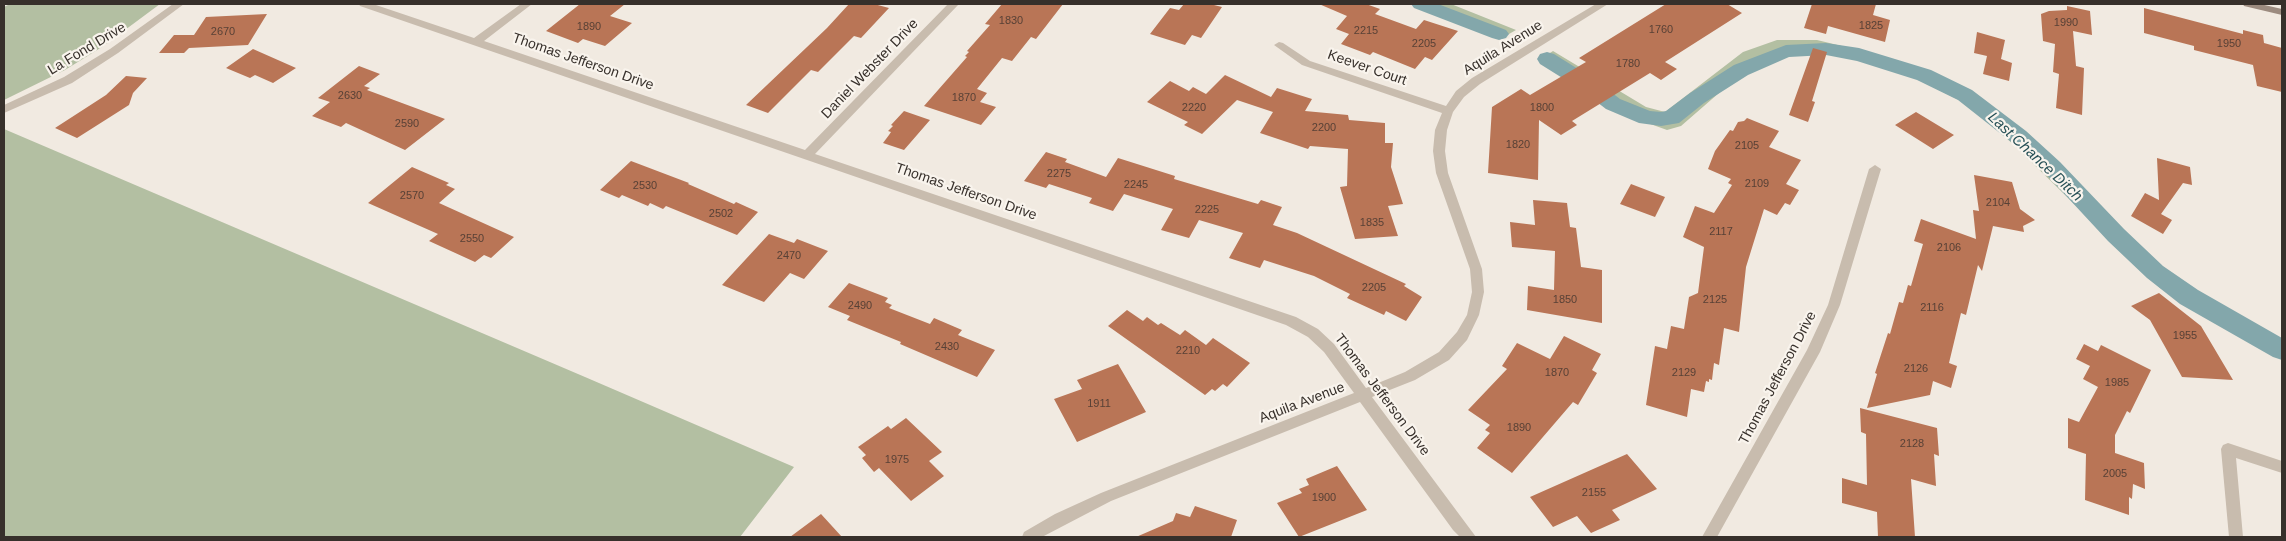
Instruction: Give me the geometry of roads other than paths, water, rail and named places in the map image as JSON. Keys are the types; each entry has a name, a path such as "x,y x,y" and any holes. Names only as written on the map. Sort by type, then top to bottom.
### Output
{"main road":[{"path":"2248,4 2282,12"}],"street":[{"name":"La Fond Drive","path":"4,109 68,80 114,51 179,4"},
{"name":"Thomas Jefferson Drive","path":"364,4 1291,321 1313,334 1329,348 1458,525 1469,537"},
{"path":"476,42 527,4"},
{"name":"Daniel Webster Drive","path":"807,155 954,4"},
{"name":"Aquila Avenue","path":"1029,537 1060,519 1106,497 1410,376 1444,356 1462,336 1473,315 1478,292 1476,269 1442,174 1439,151 1441,130 1448,112 1460,94 1476,81 1603,4"},
{"name":"Keever Court","path":"1279,45 1306,63 1448,112"},
{"name":"Thomas Jefferson Drive","path":"1709,537 1813,352 1834,305 1875,169"},
{"path":"2236,537 2228,449 2282,466"}],"waterway":[{"name":"Last Chance Ditch","path":"1421,4 1499,34"},
{"name":"Last Chance Ditch","path":"1547,59 1587,84 1613,104 1647,118 1661,119 1671,118 1697,98 1741,70 1786,51 1826,49 1859,55 1924,75 1965,95 2018,136 2052,167 2116,235 2155,272 2189,297 2282,350"}]}
